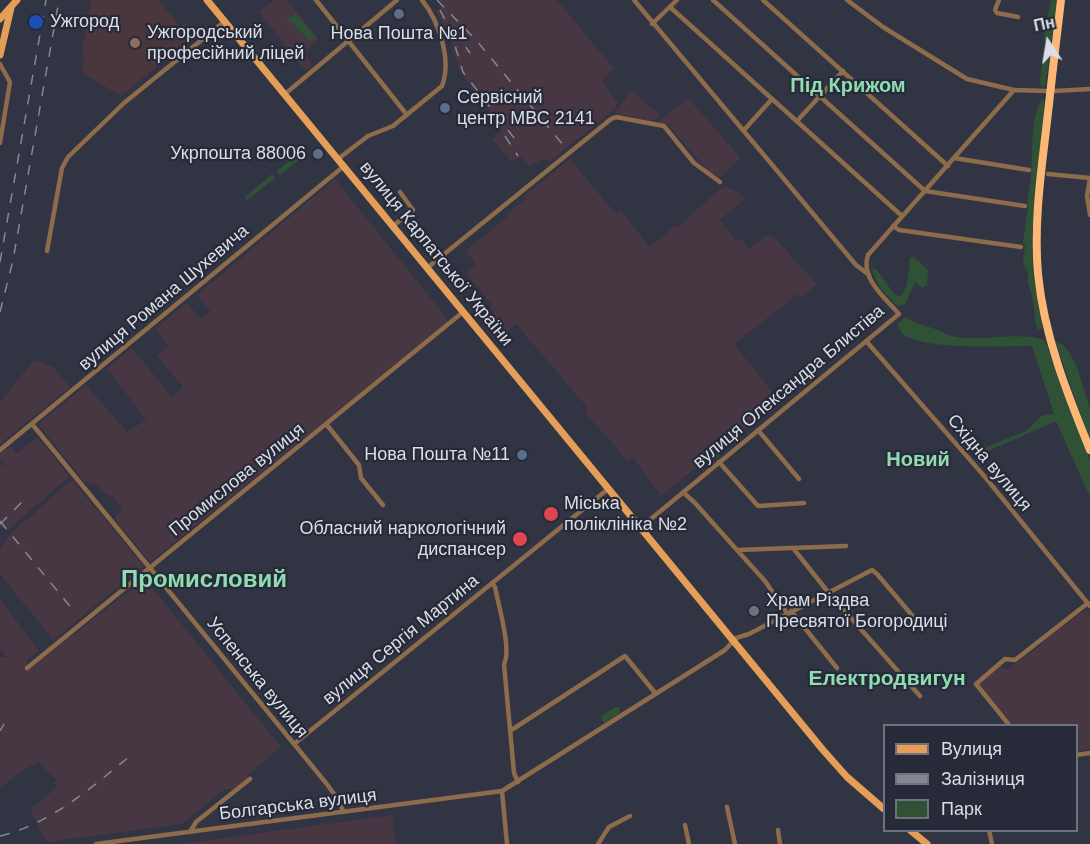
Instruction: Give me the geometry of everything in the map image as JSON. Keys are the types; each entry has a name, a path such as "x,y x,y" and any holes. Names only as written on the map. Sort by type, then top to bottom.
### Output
{"highway":[{"path":"1061,0 1037,240 1038,273 1046,327 1090,450"}],"main road":[{"path":"0,19 17,0"},
{"name":"вулиця Карпатської України","path":"207,0 837,767 883,807"},
{"path":"0,55 11,8"},
{"path":"911,832 927,844"}],"street":[{"path":"316,0 407,115"},
{"path":"285,94 397,0"},
{"path":"339,159 368,136 393,126 442,86 444,58 438,28 422,0"},
{"path":"634,0 856,265 869,275"},
{"path":"652,24 677,0"},
{"path":"713,0 925,191 1025,206"},
{"path":"763,0 948,166"},
{"path":"847,0 883,27 960,75 976,82 1014,90 1047,91"},
{"path":"999,0 996,12 1018,17"},
{"path":"670,7 902,216"},
{"path":"47,251 62,168 68,157 124,103 225,21"},
{"path":"0,64 10,82 0,143"},
{"path":"797,121 843,70"},
{"path":"1054,91 1090,89"},
{"name":"вулиця Олександра Блистіва","path":"640,528 898,314 875,287 869,275 868,255 1014,90"},
{"path":"744,130 772,99"},
{"path":"427,268 616,117 664,126 698,166 720,182"},
{"path":"954,158 1029,170"},
{"name":"вулиця Романа Шухевича","path":"0,450 344,166"},
{"path":"1048,174 1090,178 1087,195 1090,215"},
{"path":"393,226 413,210 400,192"},
{"path":"893,226 899,230 1021,247"},
{"name":"Промислова вулиця","path":"27,668 463,312"},
{"name":"Східна вулиця","path":"867,342 985,477 1089,604 1015,660 1005,659 976,684 1008,724"},
{"name":"Успенська вулиця","path":"33,423 294,744 340,802 344,812"},
{"path":"327,425 359,465 361,478 383,505"},
{"path":"758,430 799,479"},
{"path":"719,462 759,506 804,503"},
{"name":"вулиця Сергія Мартина","path":"294,744 608,489"},
{"path":"683,492 696,503 765,581 837,668"},
{"path":"736,550 846,546"},
{"path":"793,548 828,592 920,696"},
{"path":"507,844 502,791 725,650 734,641 789,612 872,570 922,627"},
{"path":"492,583 495,587 506,654 504,664 510,731 514,772 518,782"},
{"path":"510,731 625,656 656,694"},
{"path":"190,832 196,822 250,779"},
{"name":"Болгарська вулиця","path":"96,844 502,791"},
{"path":"727,807 735,844"},
{"path":"598,844 609,826 630,816"},
{"path":"685,825 689,844"},
{"path":"778,830 780,844"}],"shaded area":[{"name":"Ужгородський професійний ліцей","path":"91,0 159,0 180,27 185,23 195,35 121,96 81,72 84,60 82,50"},
{"path":"274,0 287,0 318,38 305,53 313,66 306,71 259,12"},
{"path":"439,0 557,0 614,69 602,80 617,102 616,108 549,162 545,158 529,166 521,156 512,162 492,139 501,131 489,117 492,114 460,71 447,31 436,11 444,6"},
{"path":"631,90 660,115 655,120 650,121 615,113"},
{"path":"688,98 741,158 720,177 707,170 668,124 658,122"},
{"path":"570,159 616,214 621,211 650,247 676,225 678,227 724,185 745,199 720,220 736,241 740,238 749,249 765,236 773,236 817,284 801,297 798,294 734,344 779,400 731,441 728,438 727,444 722,445 718,438 696,456 694,459 699,465 661,496 633,458 628,461 586,414 587,407 516,324 496,341 486,330 496,316 490,308 492,305 466,273 476,264 466,251 507,217 506,215 525,199 524,196"},
{"path":"335,179 449,321 150,562 114,518 122,510 112,496 106,494 97,485 85,482 40,427 40,423 86,385 127,432 146,420 107,368 132,348 172,397 183,387 157,356 168,346 155,328 187,303 201,319 210,311 197,295"},
{"path":"34,360 53,367 70,387 0,444 0,402"},
{"path":"37,437 69,476 7,531 0,526 0,463 5,468 11,462 5,466 0,460 0,454 10,446 16,454"},
{"path":"72,480 144,566 53,640 0,574 0,550 9,535"},
{"path":"145,579 281,747 247,776 247,780 234,790 225,789 182,824 47,842 31,812 32,808 57,787 54,783 56,779 39,762 0,788 0,657 7,657 0,649 0,599 39,651 26,661 31,667"},
{"path":"1088,610 1090,613 1090,749 1078,752 1078,724 1013,724 978,685 1000,665 1007,670 1042,644 1043,640"},
{"path":"392,815 396,844 181,844"}],"green space":[{"path":"1051,0 1057,0 1045,87 1041,87 1044,35"},
{"path":"296,14 316,38 314,41 312,38 309,40 287,19 287,16 290,18"},
{"path":"1042,99 1044,100 1044,112 1032,231 1033,275 1042,328 1038,330 1028,284 1028,273 1023,263 1025,247 1023,242 1031,178 1034,125"},
{"path":"296,155 300,159 280,175 277,171"},
{"path":"272,174 275,178 247,200 245,197"},
{"path":"914,257 928,270 927,285 922,288 915,282 905,305 897,306 880,288 871,268 876,269 895,295 901,296 907,285 910,258"},
{"path":"905,317 948,335 959,337 1021,336 1045,340 1090,460 1090,497 1056,421 979,455 976,451 1026,431 1043,415 1054,414 1032,346 967,346 917,340 905,335 897,325"},
{"path":"1055,341 1063,345 1077,367 1090,410 1090,441"},
{"path":"715,446 721,454 705,467 699,459"},
{"path":"619,707 620,713 603,722 601,716"}],"railway":[{"path":"0,262 46,0"},
{"path":"0,312 13,260 59,0"},
{"path":"437,0 476,40 564,146"},
{"path":"440,10 450,29 463,72 518,143"},
{"path":"454,31 470,53"},
{"path":"505,136 518,156"},
{"path":"0,524 26,498"},
{"path":"0,521 73,610"},
{"path":"0,731 4,724"},
{"path":"0,836 53,814 130,756"}],"place":[{"name":"Нова Пошта №1","path":"399,14"},
{"name":"Ужгород","path":"36,22"},
{"name":"Ужгородський професійний ліцей","path":"135,43"},
{"name":"Сервісний центр МВС 2141","path":"445,108"},
{"name":"Укрпошта 88006","path":"318,154"},
{"name":"Нова Пошта №11","path":"522,455"},
{"name":"Міська поліклініка №2","path":"551,514"},
{"name":"Обласний наркологічний диспансер","path":"520,539"},
{"name":"Храм Різдва Пресвятої Богородиці","path":"754,611"}],"district":[{"name":"Під Крижом","path":"848,86"},
{"name":"Новий","path":"918,460"},
{"name":"Промисловий","path":"204,580"},
{"name":"Електродвигун","path":"887,679"}]}
